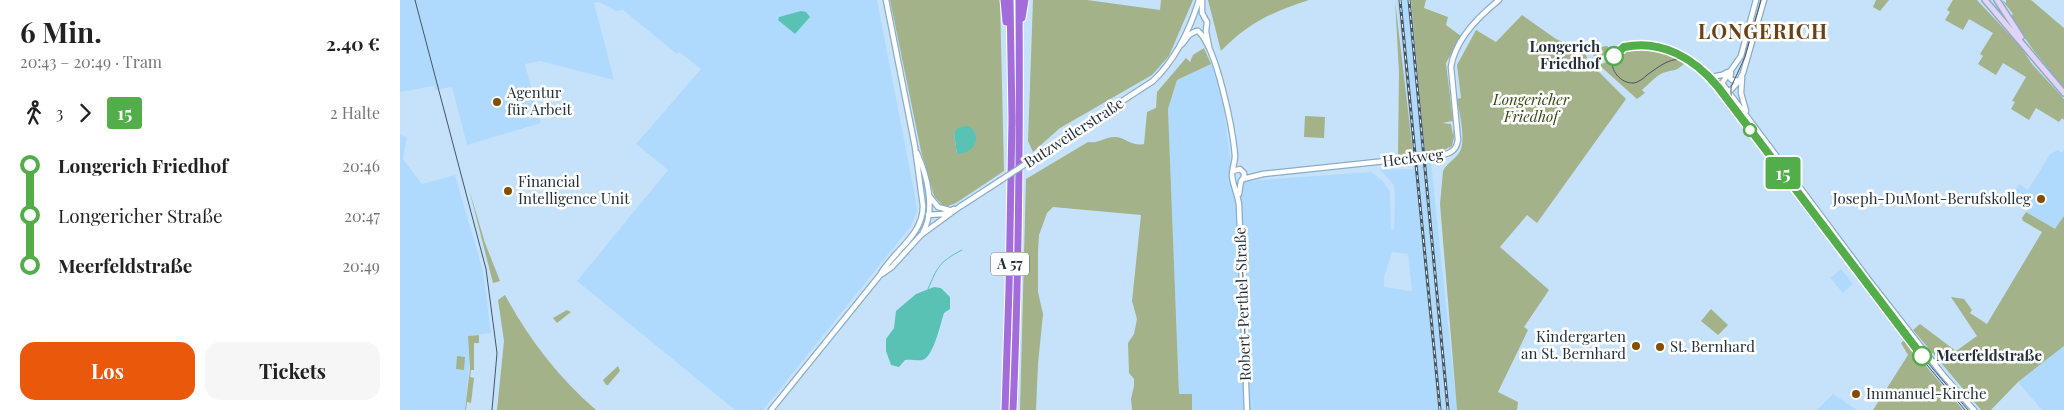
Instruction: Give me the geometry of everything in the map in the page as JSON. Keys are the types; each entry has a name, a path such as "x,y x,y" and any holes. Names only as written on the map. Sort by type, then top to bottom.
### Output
{"highway":[{"name":"A 57","path":"1004,0 1010,45"},
{"name":"A 57","path":"1005,410 1012,119 1010,0"},
{"name":"A 57","path":"1013,410 1018,288 1021,73 1019,0"},
{"path":"1019,28 1025,0"}],"main road":[{"path":"1985,0 2064,92"},
{"path":"1996,0 2029,50"},
{"path":"1997,14 2003,9"}],"street":[{"path":"886,0 927,215"},
{"path":"1200,0 1211,56"},
{"path":"1200,0 1190,24 1203,38 1211,56 1228,104 1235,158 1233,171 1242,170 1235,158"},
{"name":"Heckweg","path":"1242,180 1263,174 1445,155 1453,151 1457,146 1458,140 1451,67 1452,60 1473,25 1498,0"},
{"path":"1756,0 1740,56 1722,83 1869,280 1943,375 1974,410"},
{"path":"1729,92 1739,81 1743,73 1764,0"},
{"path":"1192,17 1199,14 1204,17"},
{"name":"Butzweilerstraße","path":"880,275 892,267 921,235 943,219 1153,81 1168,65 1190,24"},
{"path":"1197,31 1203,30 1206,25"},
{"name":"Butzweilerstraße","path":"1176,50 1189,35 1197,31"},
{"path":"1716,76 1722,75 1732,68"},
{"path":"1732,68 1730,78 1733,82 1739,81"},
{"path":"1743,73 1743,104 1750,119"},
{"path":"915,147 923,166 928,193 927,215 921,235"},
{"name":"Heckweg","path":"1242,170 1263,174"},
{"name":"Robert-Perthel-Straße","path":"1238,198 1242,170"},
{"name":"Robert-Perthel-Straße","path":"1233,171 1232,174 1238,198 1247,410"},
{"path":"1234,179 1242,180"},
{"path":"928,193 938,207 945,210 953,210"},
{"name":"Butzweilerstraße","path":"771,410 914,233 920,221 927,215 943,214 962,206"},
{"path":"927,215 937,220 943,219"}],"shaded area":[{"path":"400,0 877,0 915,196 917,211 911,226 763,410 735,410 577,281 668,170 636,144 701,69 679,52 677,54 623,10 616,11 599,2 594,3 614,80 540,61 525,64 541,123 467,145 452,87 435,90 434,86 400,92"},
{"path":"1397,0 1411,0 1425,152 1430,152 1457,410 1192,410 1192,395 1179,395 1168,109 1177,80 1211,64 1222,94 1233,182 1371,172 1383,181 1390,192 1391,229 1394,230 1394,185 1380,170 1413,169 1414,163","holes":["1392,252 1408,254 1412,291 1384,287 1384,277"]},
{"path":"801,11 806,12 810,17 795,34 778,20 779,17"},
{"path":"969,126 976,135 975,145 968,151 957,154 954,133 958,128"},
{"path":"400,135 407,137 403,159 422,184 455,175 483,271 491,333 468,336 470,355 465,410 400,410"},
{"name":"Joseph-DuMont-Berufskolleg","path":"2058,150 2062,153 2064,150 2064,216 2056,230 2026,212 2028,209 2023,203 2012,196 2019,184 2028,190 2050,154"},
{"path":"1841,269 1853,284 1843,293 1830,278"},
{"path":"934,287 941,288 950,297 950,309 944,313 930,354 922,360 905,360 899,367 891,365 886,351 886,339 894,328 896,311 916,294"},
{"path":"2064,346 2064,410 2042,410 2018,382"},
{"path":"1833,394 1857,410 1817,410"}],"green space":[{"path":"890,0 1000,0 1004,171 956,203 948,206 942,205 934,196 921,151","holes":["966,127 957,154 954,133"]},
{"path":"1033,0 1087,0 1160,10 1161,0 1193,0 1169,56 1152,75 1060,128 1033,152 1028,141"},
{"path":"1208,0 1309,0 1283,9 1261,20 1241,33 1221,51"},
{"path":"1395,0 1413,153 1398,155 1399,72"},
{"path":"1411,0 1426,0 1424,8 1448,17 1446,25 1461,36 1446,63 1453,121 1442,123 1451,124 1453,135 1453,126 1454,137 1452,146 1444,150 1425,152"},
{"path":"1876,0 1889,0 1880,11 1873,7"},
{"path":"1953,0 1977,0 2021,47 2032,64 2064,99 2064,120 2062,118 2059,122 2036,108 2029,120 2011,109 2015,102 2012,101 2026,77 2003,63 1996,75 1978,64 1983,56 1980,54 1993,33 1969,19 1963,30 1945,20 1950,12 1947,10"},
{"path":"2002,0 2006,3 2006,0 2031,0 2064,28 2064,88 2010,17 2013,14"},
{"name":"Longericher Friedhof","path":"1522,15 1556,39 1582,50 1587,57 1586,59 1626,99 1537,223 1527,215 1500,247 1549,290 1524,327 1528,330 1498,392 1518,402 1517,410 1457,410 1440,204 1443,171 1459,153 1462,142 1462,127 1457,99 1461,98 1457,65 1476,30 1496,42"},
{"path":"1607,46 1609,48 1603,56 1598,58 1593,55 1594,48"},
{"path":"1640,46 1665,49 1680,54 1678,59 1684,64 1677,69 1656,77 1642,90 1645,93 1637,99 1598,64 1609,60 1622,48"},
{"path":"1204,48 1211,64 1177,80 1168,109 1179,394 1192,394 1192,410 1132,410 1131,399 1134,379 1129,373 1128,343 1134,334 1137,319 1132,301 1141,215 1053,207 1047,213 1039,235 1038,292 1043,314 1036,410 1020,410 1026,179 1088,142 1116,137 1140,145 1144,144 1147,112 1156,108 1157,92 1186,58 1190,62 1193,55"},
{"path":"1305,116 1325,117 1324,138 1304,137"},
{"path":"469,189 485,243 500,281 493,283"},
{"path":"2026,212 2055,229 2064,216 2064,346 2018,382 1991,410 1981,410 1913,330 1920,324 1956,351 1977,336 1951,297 1964,299 1972,310 1970,313 1987,324 2042,232 2023,221 2022,218"},
{"path":"505,295 545,357 596,410 497,410 504,341 498,300"},
{"path":"1711,309 1728,325 1718,335 1701,321"},
{"path":"567,310 571,312 557,323 553,318"},
{"path":"479,335 479,343 474,343 474,370 471,370 470,377 474,378 471,403 467,402 465,410 470,368 468,336"},
{"path":"1904,340 1963,410 1873,410 1908,355 1901,343"},
{"path":"457,356 465,357 464,370 456,369"},
{"path":"618,366 620,371 606,385 603,380"}],"waterway":[{"path":"928,289 940,265 962,250"}],"tram line":[{"path":"415,0 486,269 497,353 492,410"},
{"path":"1731,103 1731,87 1745,57 1761,0"},
{"name":"15","path":"1614,56 1620,49 1630,46 1666,49 1692,60 1700,67 1718,87 1922,356"},
{"path":"1965,410 1899,332 1703,73 1688,62 1675,60 1662,65 1638,82 1629,83 1621,79 1614,71 1613,58 1618,52 1634,46 1664,49 1687,57 1705,71 1922,356 1968,410"}],"railway":[{"path":"1400,0 1440,410"},
{"path":"1409,0 1448,410"}],"place":[{"name":"Longerich Friedhof","path":"1614,56"},
{"name":"Agentur für Arbeit","path":"497,102"},
{"name":"Financial Intelligence Unit","path":"508,191"},
{"name":"Joseph-DuMont-Berufskolleg","path":"2041,199"},
{"name":"Kindergarten an St. Bernhard","path":"1636,346"},
{"name":"St. Bernhard","path":"1660,347"},
{"name":"Meerfeldstraße","path":"1922,356"},
{"name":"Immanuel-Kirche","path":"1856,394"}],"district":[{"name":"LONGERICH","path":"1763,32"}]}
